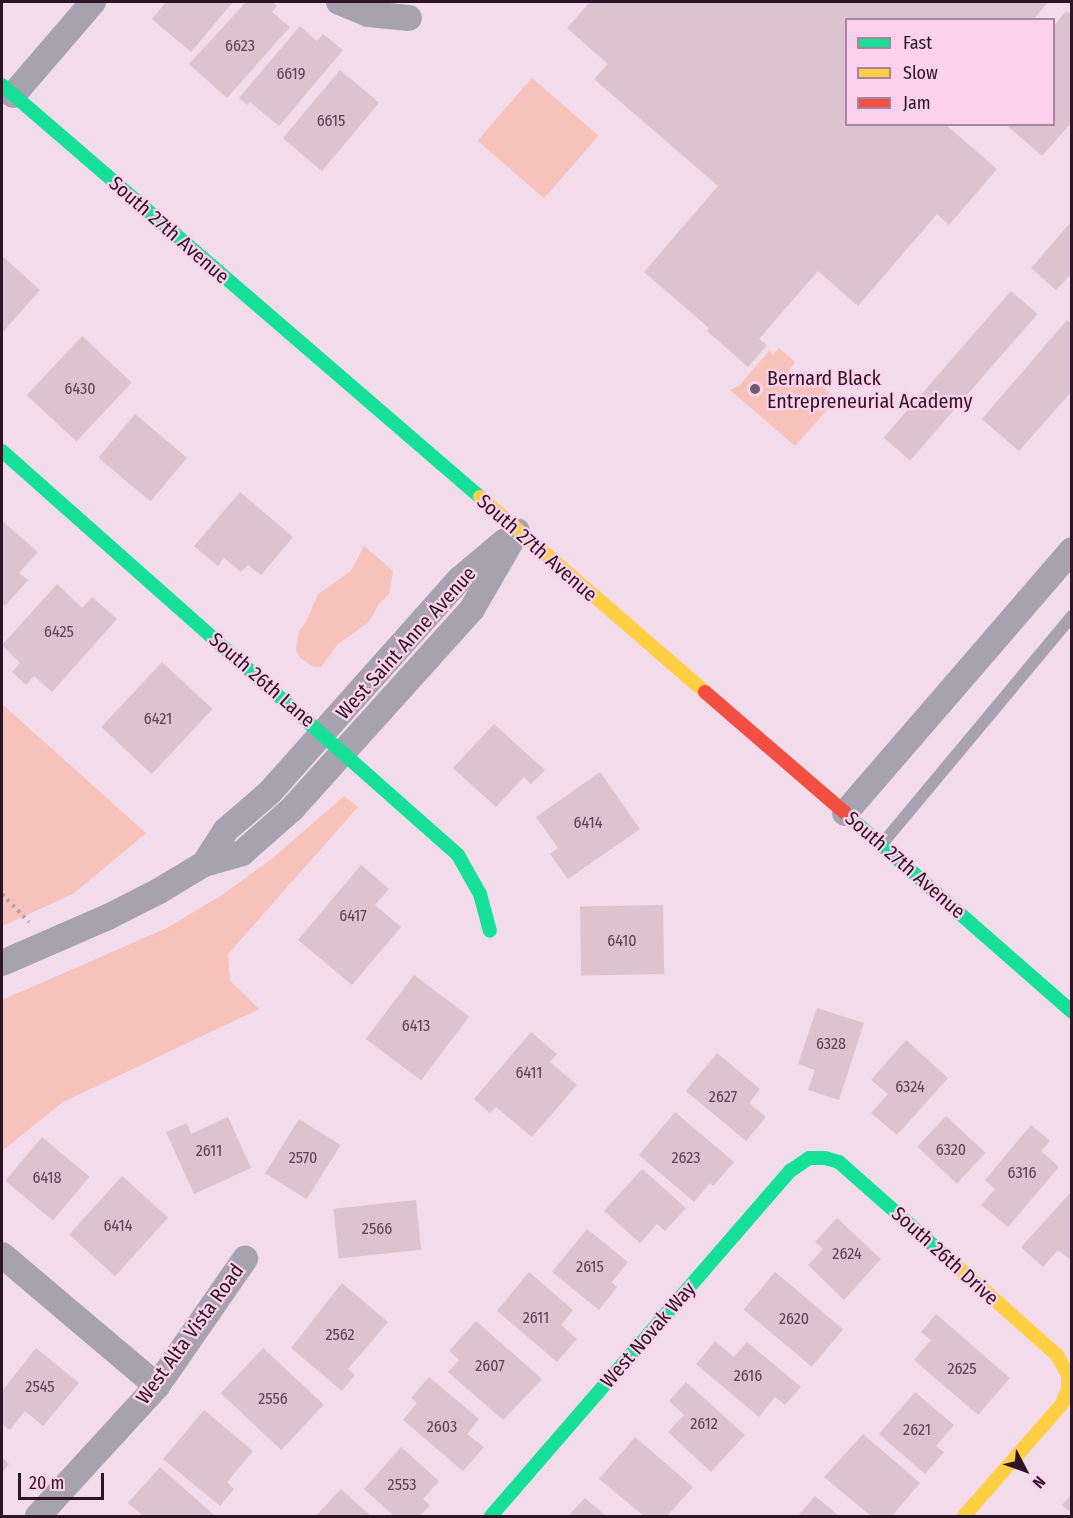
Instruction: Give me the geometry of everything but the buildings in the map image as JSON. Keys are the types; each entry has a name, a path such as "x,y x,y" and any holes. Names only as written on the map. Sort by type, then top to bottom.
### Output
{"street":[{"path":"7,90 93,2"},
{"path":"339,2 368,14 409,18"},
{"name":"South 27th Avenue","path":"7,90 845,813 1071,1012"},
{"name":"South 26th Lane","path":"2,451 458,855 480,894 490,931"},
{"name":"West Saint Anne Avenue","path":"204,864 226,830 270,792 460,579 517,531"},
{"name":"West Saint Anne Avenue","path":"2,963 118,912 204,864 242,854 292,809 480,599 517,531"},
{"path":"845,813 1071,550"},
{"name":"South 26th Drive","path":"809,1158 839,1162 1057,1355 1068,1375 1068,1389 1062,1404 964,1516"},
{"name":"West Novak Way","path":"491,1516 790,1171 809,1158"},
{"path":"2,1255 158,1386"},
{"name":"West Alta Vista Road","path":"38,1516 158,1386 245,1259"}],"lane":[{"path":"881,845 1071,616"}],"path":[{"path":"2,894 49,941"}],"shaded area":[{"path":"532,78 598,136 544,198 478,141"},
{"path":"779,348 795,362 789,370 791,376 799,377 805,371 834,397 835,401 795,446 730,390 740,385 769,351 773,355"},
{"path":"364,546 393,571 389,594 379,604 369,622 338,644 321,667 314,667 300,658 296,650 299,631 306,622 318,594 351,571"},
{"path":"2,704 146,833 73,894 2,926"},
{"path":"344,796 358,807 228,954 230,981 259,1009 63,1102 2,1151 2,1000 167,928 222,895 273,858"}],"traffic: fast":[{"path":"2,85 480,497"},
{"path":"2,451 458,855 480,894 490,931"},
{"path":"845,813 1072,1012"},
{"path":"491,1516 790,1171 809,1158 825,1158 839,1162 951,1261"}],"traffic: slow":[{"path":"480,497 705,692"},
{"path":"951,1261 1057,1355 1068,1375 1068,1389 1062,1404 964,1516"}],"traffic: jam":[{"path":"705,692 845,813"}],"place":[{"name":"Bernard Black Entrepreneurial Academy","path":"755,389"}]}
